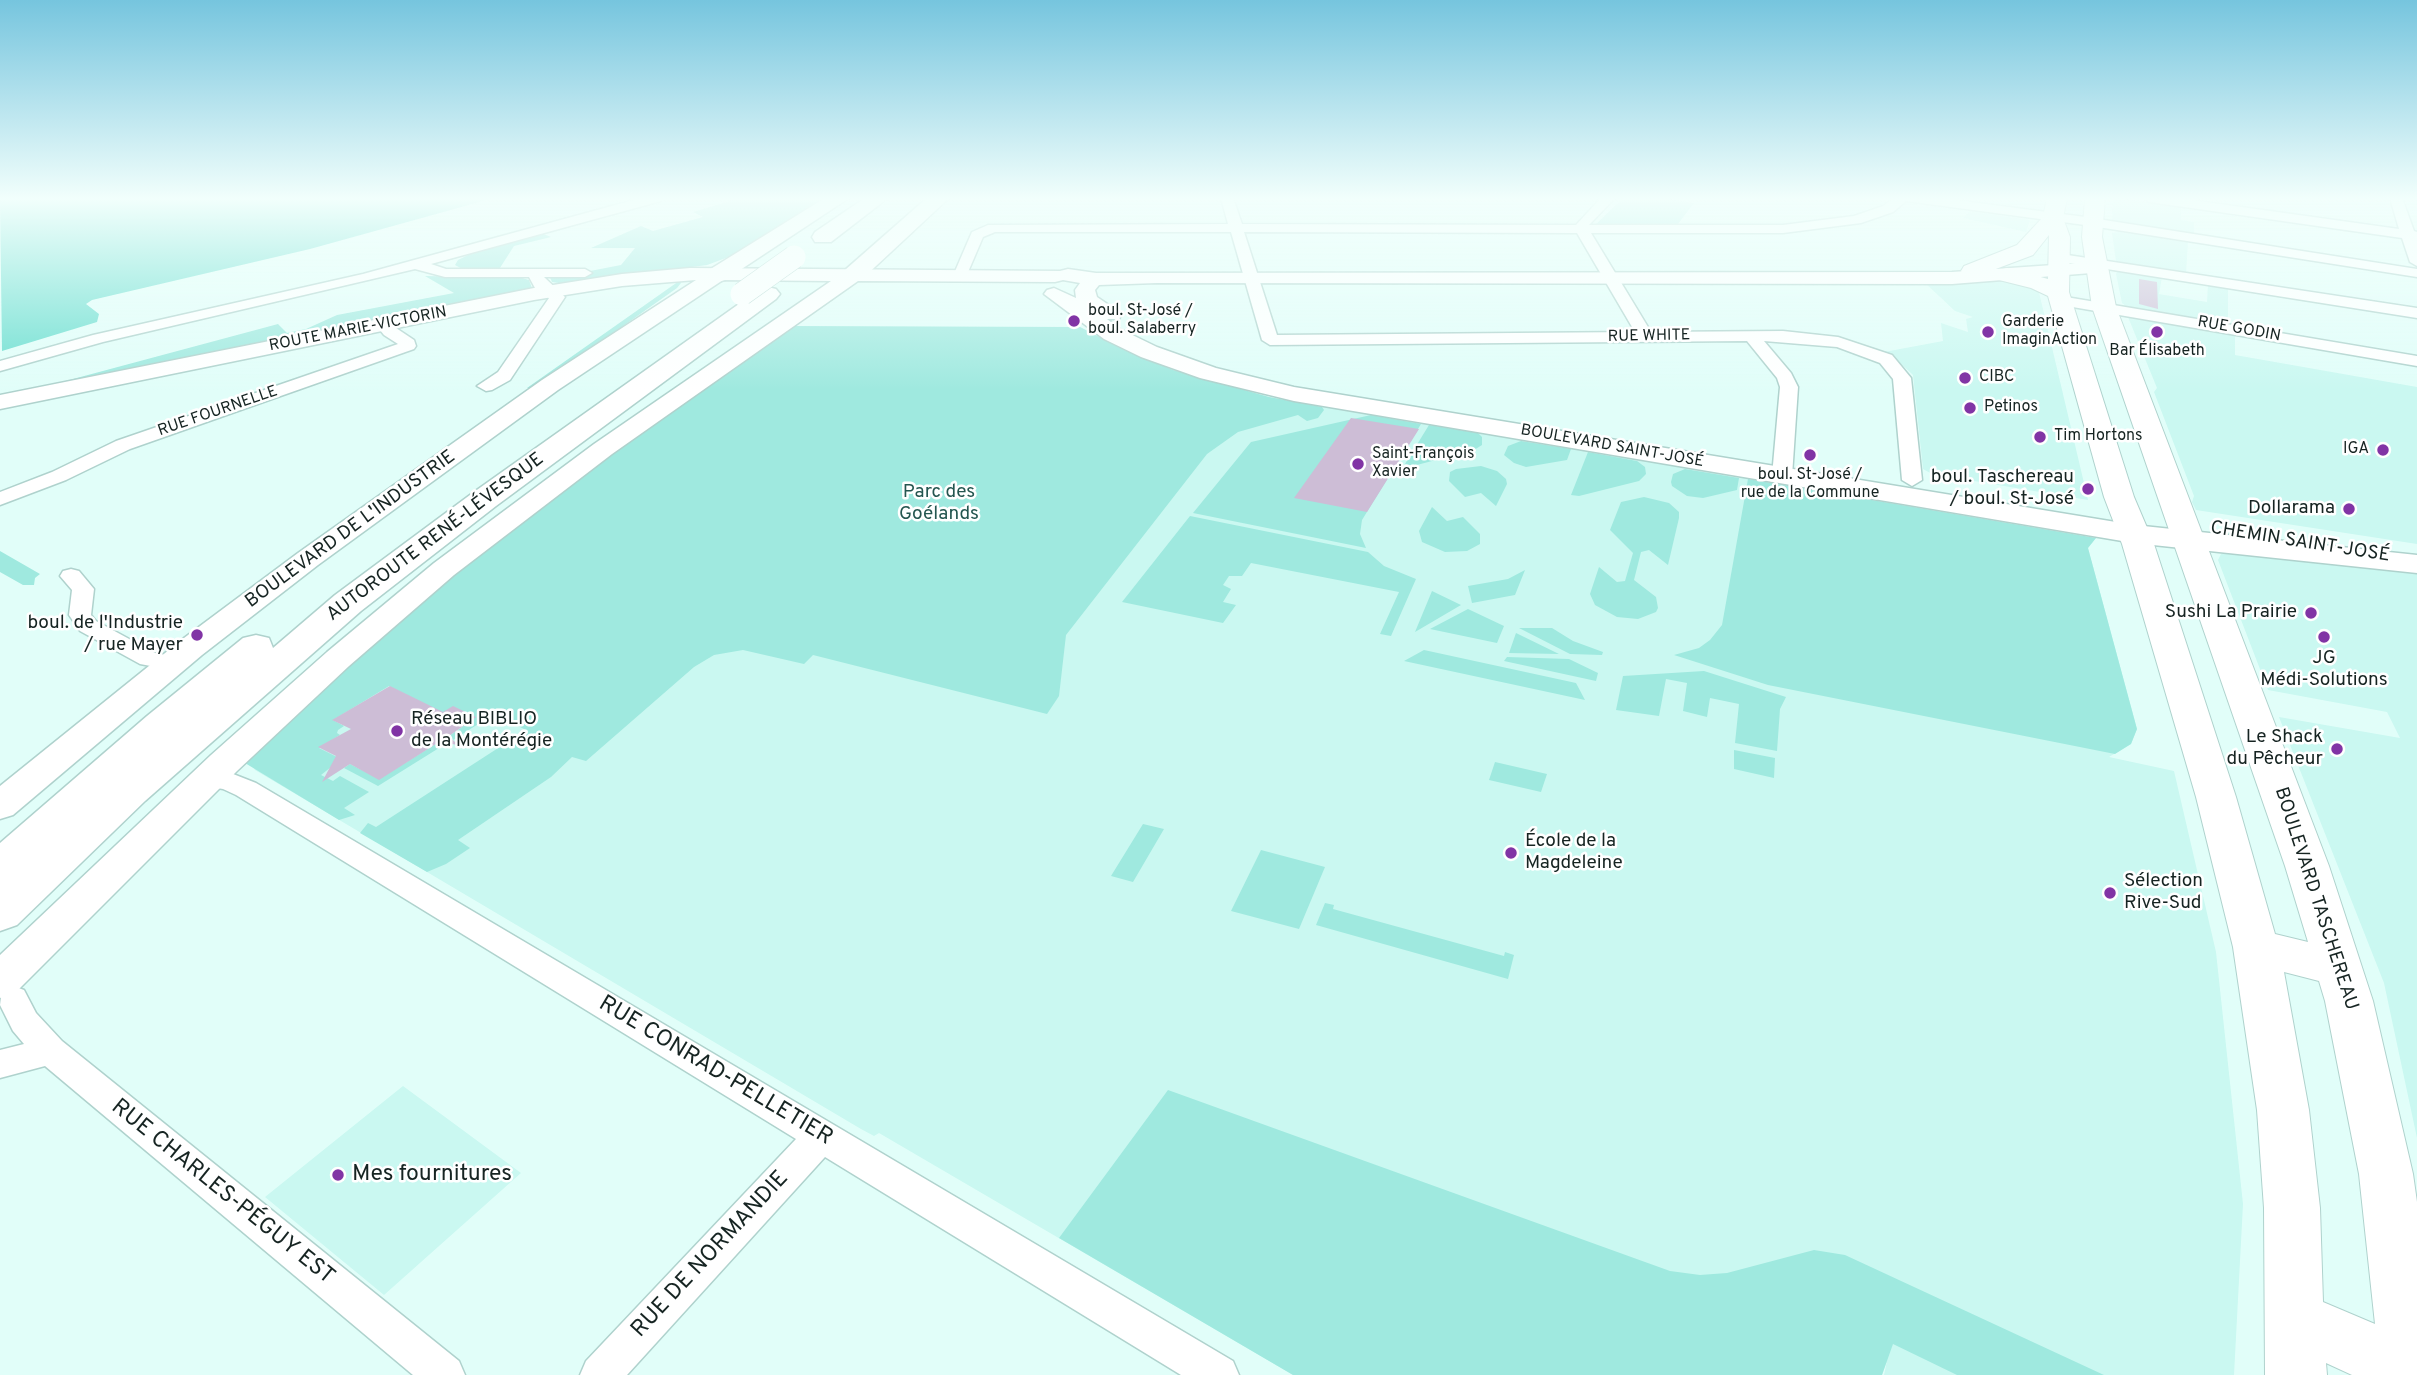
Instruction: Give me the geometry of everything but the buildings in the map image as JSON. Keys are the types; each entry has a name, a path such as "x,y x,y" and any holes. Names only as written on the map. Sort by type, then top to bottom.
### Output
{"highway":[{"path":"690,274 722,262"},
{"path":"743,287 748,262"},
{"name":"AUTOROUTE RENÉ-LÉVESQUE","path":"0,868 161,725 326,591 743,287 785,262"},
{"name":"AUTOROUTE RENÉ-LÉVESQUE","path":"0,914 146,776 348,603 492,494 743,287 806,262"},
{"path":"853,275 867,262"}],"main road":[{"path":"1972,271 1994,262"},
{"path":"2060,262 2060,278 2130,524 2216,797 2256,947 2283,1110 2292,1208 2296,1348 2411,1373"},
{"name":"BOULEVARD TASCHEREAU","path":"2102,262 2104,307 2307,866 2339,968 2359,1040 2386,1174 2411,1373"},
{"path":"2007,275 2039,283 2060,278"},
{"path":"2184,695 2250,707"},
{"path":"2256,947 2339,968"}],"street":[{"path":"0,366 99,338 328,288 426,262"},
{"path":"452,262 450,264 459,274"},
{"path":"965,276 969,262"},
{"path":"1246,262 1250,277"},
{"path":"1601,262 1646,337"},
{"path":"2347,262 2417,273"},
{"path":"416,265 434,272 542,283 585,273"},
{"path":"1864,277 1972,271 2060,278 2103,266 2417,313"},
{"name":"ROUTE MARIE-VICTORIN","path":"0,402 384,325 542,283 690,274 743,287 853,275 965,276 1049,285"},
{"path":"6,985 208,779 338,659 481,540 622,436 853,275"},
{"path":"1049,285 1069,294 1087,284 1157,277 2007,275"},
{"name":"RUE WHITE","path":"1250,277 1269,338 1281,341 1751,335 1838,341 1869,351 1892,364 1903,382 1912,480"},
{"name":"RUE GODIN","path":"2060,278 2104,307 2417,360"},
{"path":"486,386 503,376 558,297 542,283"},
{"name":"BOULEVARD SAINT-JOSÉ","path":"1087,284 1086,297 1094,305 1152,334 1255,369 1782,467 1912,480 2130,524"},
{"name":"BOULEVARD SAINT-JOSÉ","path":"1049,285 1128,342 1186,366 1248,383 1337,401 1782,467 2186,533"},
{"name":"BOULEVARD DE L'INDUSTRIE","path":"0,806 172,663 308,559 550,385 743,287"},
{"name":"RUE FOURNELLE","path":"0,499 59,476 123,445 408,346 408,342 390,332 384,325"},
{"path":"1751,335 1787,382 1789,391 1782,467"},
{"name":"CHEMIN SAINT-JOSÉ","path":"2186,533 2417,564"},
{"path":"71,576 83,589 80,615 88,626 148,659 172,663"},
{"name":"RUE CONRAD-PELLETIER","path":"208,779 235,783 246,789 1219,1375"},
{"name":"RUE CHARLES-PÉGUY EST","path":"6,985 24,1022 50,1051 445,1375"},
{"path":"0,1065 50,1051"},
{"name":"RUE DE NORMANDIE","path":"600,1375 822,1136"}],"shaded area":[{"path":"1,262 254,262 92,300 86,304 99,314 97,322 2,351"},
{"path":"2123,262 2187,262 2186,273"},
{"path":"2118,270 2162,277 2159,294 2207,302 2208,284 2228,287 2228,324 2127,307 2122,303 2116,274"},
{"path":"1924,282 2017,282 2038,288 2088,500 1932,474 1923,469 1913,375 1895,358 1884,352 1943,341 1941,323 1968,332 1966,319 1973,317 1955,311"},
{"path":"2128,317 2235,334 2235,355 2417,387 2417,544 2196,510 2192,502 2194,496 2154,392 2157,388"},
{"name":"École de la Magdeleine","path":"1080,327 1157,364 1269,397 2096,538 2088,548 2137,729 2131,744 2109,757 2174,771 2216,952 2243,1204 2234,1375 1884,1375 1887,1361 1882,1375 1293,1375 879,1133 874,1136 861,1129 255,770 245,755"},
{"path":"2221,554 2417,573 2417,1138 2384,983 2279,717 2400,738 2387,712 2268,690 2218,560"},
{"path":"403,1086 521,1173 384,1295 265,1197"}],"green space":[{"path":"457,262 504,262 498,271 464,270 455,265"},
{"path":"623,262 715,262 565,284 552,282 549,275 587,275 590,271 621,265"},
{"path":"425,276 522,278 529,280 532,288 32,390 278,324 287,333 306,329 337,315 454,293"},
{"path":"679,281 681,283 677,288 534,389 527,388"},
{"name":"Parc des Goélands","path":"792,326 1080,327 1122,349 1173,370 1269,397 1322,407 1324,410 1318,418 1307,421 1298,415 1238,432 1207,454 1066,635 1059,696 1047,714 813,655 804,664 743,650 714,655 694,667 586,761 572,757 551,777 458,840 470,848 446,864 427,872 360,833 368,823 376,827 526,730 494,714 453,740 449,736 465,725 389,686 333,720 344,726 338,730 340,735 319,748 341,759 321,775 333,781 340,776 369,792 344,808 355,815 339,820 245,763 245,755 496,536"},
{"path":"1371,415 1421,424 1362,520 1360,534 1366,548 1193,513 1251,442"},
{"path":"1429,425 1478,433 1482,437 1482,445 1474,450 1413,466 1405,464"},
{"path":"1521,441 1571,449 1567,460 1526,467 1514,463 1504,455 1508,446"},
{"path":"1588,452 1637,461 1645,467 1646,474 1639,481 1579,496 1571,495"},
{"path":"1481,466 1497,471 1506,479 1507,484 1496,506 1481,493 1465,497 1449,481 1450,472 1456,469"},
{"path":"1685,469 1739,478 1737,490 1703,498 1687,496 1672,486 1671,482 1673,474"},
{"path":"1748,479 2096,538 2088,548 2137,729 2131,744 2115,754 1768,685 1674,655 1699,648 1710,640 1722,625"},
{"path":"1644,497 1669,503 1679,512 1679,518 1668,565 1649,550 1641,552 1634,580 1656,597 1656,612 1638,619 1617,617 1595,605 1590,594 1599,567 1617,582 1625,581 1633,553 1610,530 1621,502"},
{"path":"1432,507 1447,521 1463,517 1480,534 1480,544 1467,551 1445,552 1422,542 1419,531"},
{"path":"1190,516 1368,552 1384,566 1416,579 1391,636 1380,634 1399,592 1251,563 1242,576 1229,576 1223,585 1231,589 1223,602 1236,605 1223,623 1122,602"},
{"path":"0,551 40,574 35,578 34,585 23,585 0,572"},
{"path":"1525,570 1515,595 1472,603 1468,586 1508,579"},
{"path":"1432,591 1461,605 1415,632"},
{"path":"1468,609 1504,626 1497,643 1430,629"},
{"path":"1519,628 1552,628 1573,641 1603,652 1602,655 1570,654"},
{"path":"1516,633 1559,654 1509,653"},
{"path":"1424,650 1576,683 1585,700 1404,661"},
{"path":"1507,657 1569,659 1598,673 1596,681 1504,661"},
{"path":"1704,671 1786,697 1780,709 1777,751 1735,743 1739,704 1710,698 1707,717 1683,711 1687,683 1666,679 1659,716 1616,710 1623,676"},
{"path":"439,742 447,743 378,786 344,768 350,764 379,779"},
{"path":"1734,750 1775,758 1774,778 1734,769"},
{"path":"1495,762 1547,774 1541,792 1489,780"},
{"path":"1143,824 1164,829 1133,882 1111,876"},
{"path":"1261,850 1325,867 1299,929 1231,911"},
{"path":"1325,903 1334,905 1333,909 1504,956 1505,952 1514,955 1508,979 1316,925"},
{"path":"1168,1090 1670,1271 1700,1275 1727,1273 1814,1250 1845,1255 2104,1375 1957,1375 1893,1344 1882,1375 1293,1375 1059,1238"}],"place":[{"name":"boul. St-José / boul. Salaberry","path":"1074,321"},
{"name":"Garderie ImaginAction","path":"1988,332"},
{"name":"Bar Élisabeth","path":"2157,332"},
{"name":"CIBC","path":"1965,378"},
{"name":"Petinos","path":"1970,408"},
{"name":"Tim Hortons","path":"2040,437"},
{"name":"IGA","path":"2383,450"},
{"name":"boul. St-José / rue de la Commune","path":"1810,455"},
{"name":"Saint-François Xavier","path":"1358,464"},
{"name":"boul. Taschereau / boul. St-José","path":"2088,489"},
{"name":"Dollarama","path":"2349,509"},
{"name":"Sushi La Prairie","path":"2311,613"},
{"name":"boul. de l'Industrie / rue Mayer","path":"197,635"},
{"name":"JG Médi-Solutions","path":"2324,637"},
{"name":"Réseau BIBLIO de la Montérégie","path":"397,731"},
{"name":"Le Shack du Pêcheur","path":"2337,749"},
{"name":"École de la Magdeleine","path":"1511,853"},
{"name":"Sélection Rive-Sud","path":"2110,893"},
{"name":"Mes fournitures","path":"338,1175"}]}
